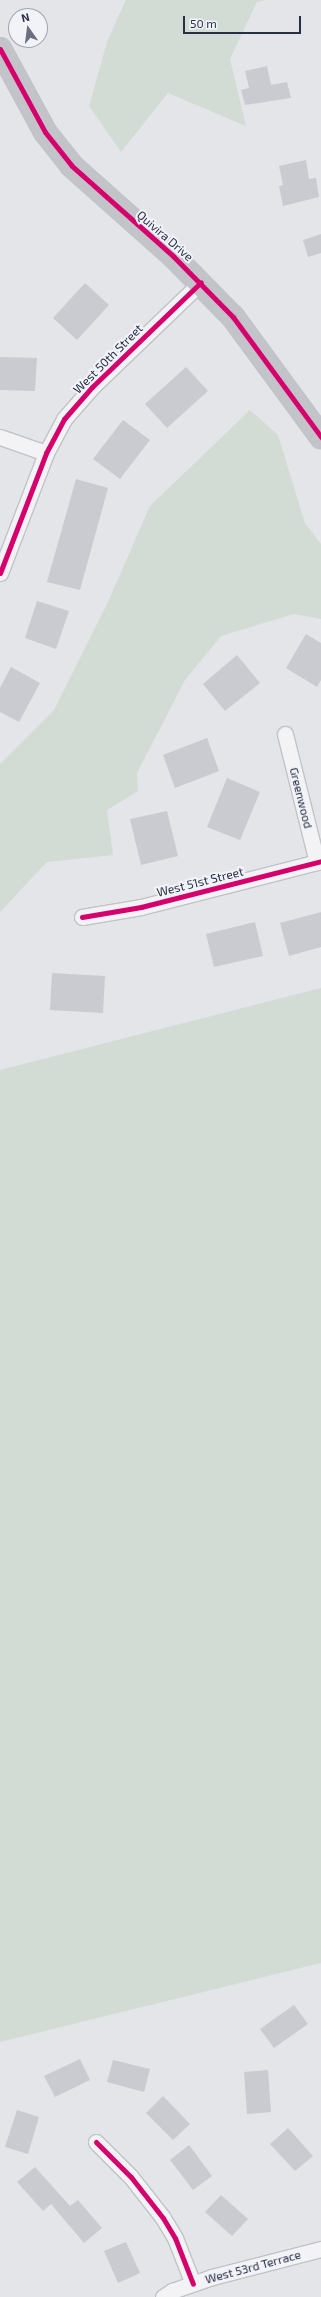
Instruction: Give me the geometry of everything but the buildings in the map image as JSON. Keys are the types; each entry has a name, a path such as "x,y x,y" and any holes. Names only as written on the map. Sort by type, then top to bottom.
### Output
{"main road":[{"name":"Quivira Drive","path":"0,49 45,132 72,166 201,282 259,349 318,427"}],"street":[{"name":"West 50th Street","path":"0,573 46,453 64,419 73,408 201,282"},
{"path":"0,437 46,453"},
{"name":"Greenwood","path":"285,734 319,862"},
{"name":"West 51st Street","path":"82,917 141,907 319,862"},
{"path":"96,2142 131,2177 163,2218 175,2238 193,2284"},
{"name":"West 53rd Terrace","path":"163,2297 193,2284 321,2249"}],"shaded area":[{"path":"126,0 266,0 257,2 230,59 246,126 168,93 121,152 89,106 108,39"},
{"path":"250,410 278,435 305,523 321,544 321,619 294,614 221,636 185,680 137,773 138,791 107,810 113,855 47,862 0,912 0,764 54,710 107,604 150,506"},
{"path":"321,988 321,1963 0,2042 0,1070"}],"cycle path":[{"path":"0,49 45,132 72,166 173,256 233,317 321,437"},
{"path":"0,573 46,453 64,419 92,387 201,282"},
{"path":"82,917 141,907 321,861"},
{"path":"96,2142 131,2177 163,2218 175,2238 193,2284"}]}
